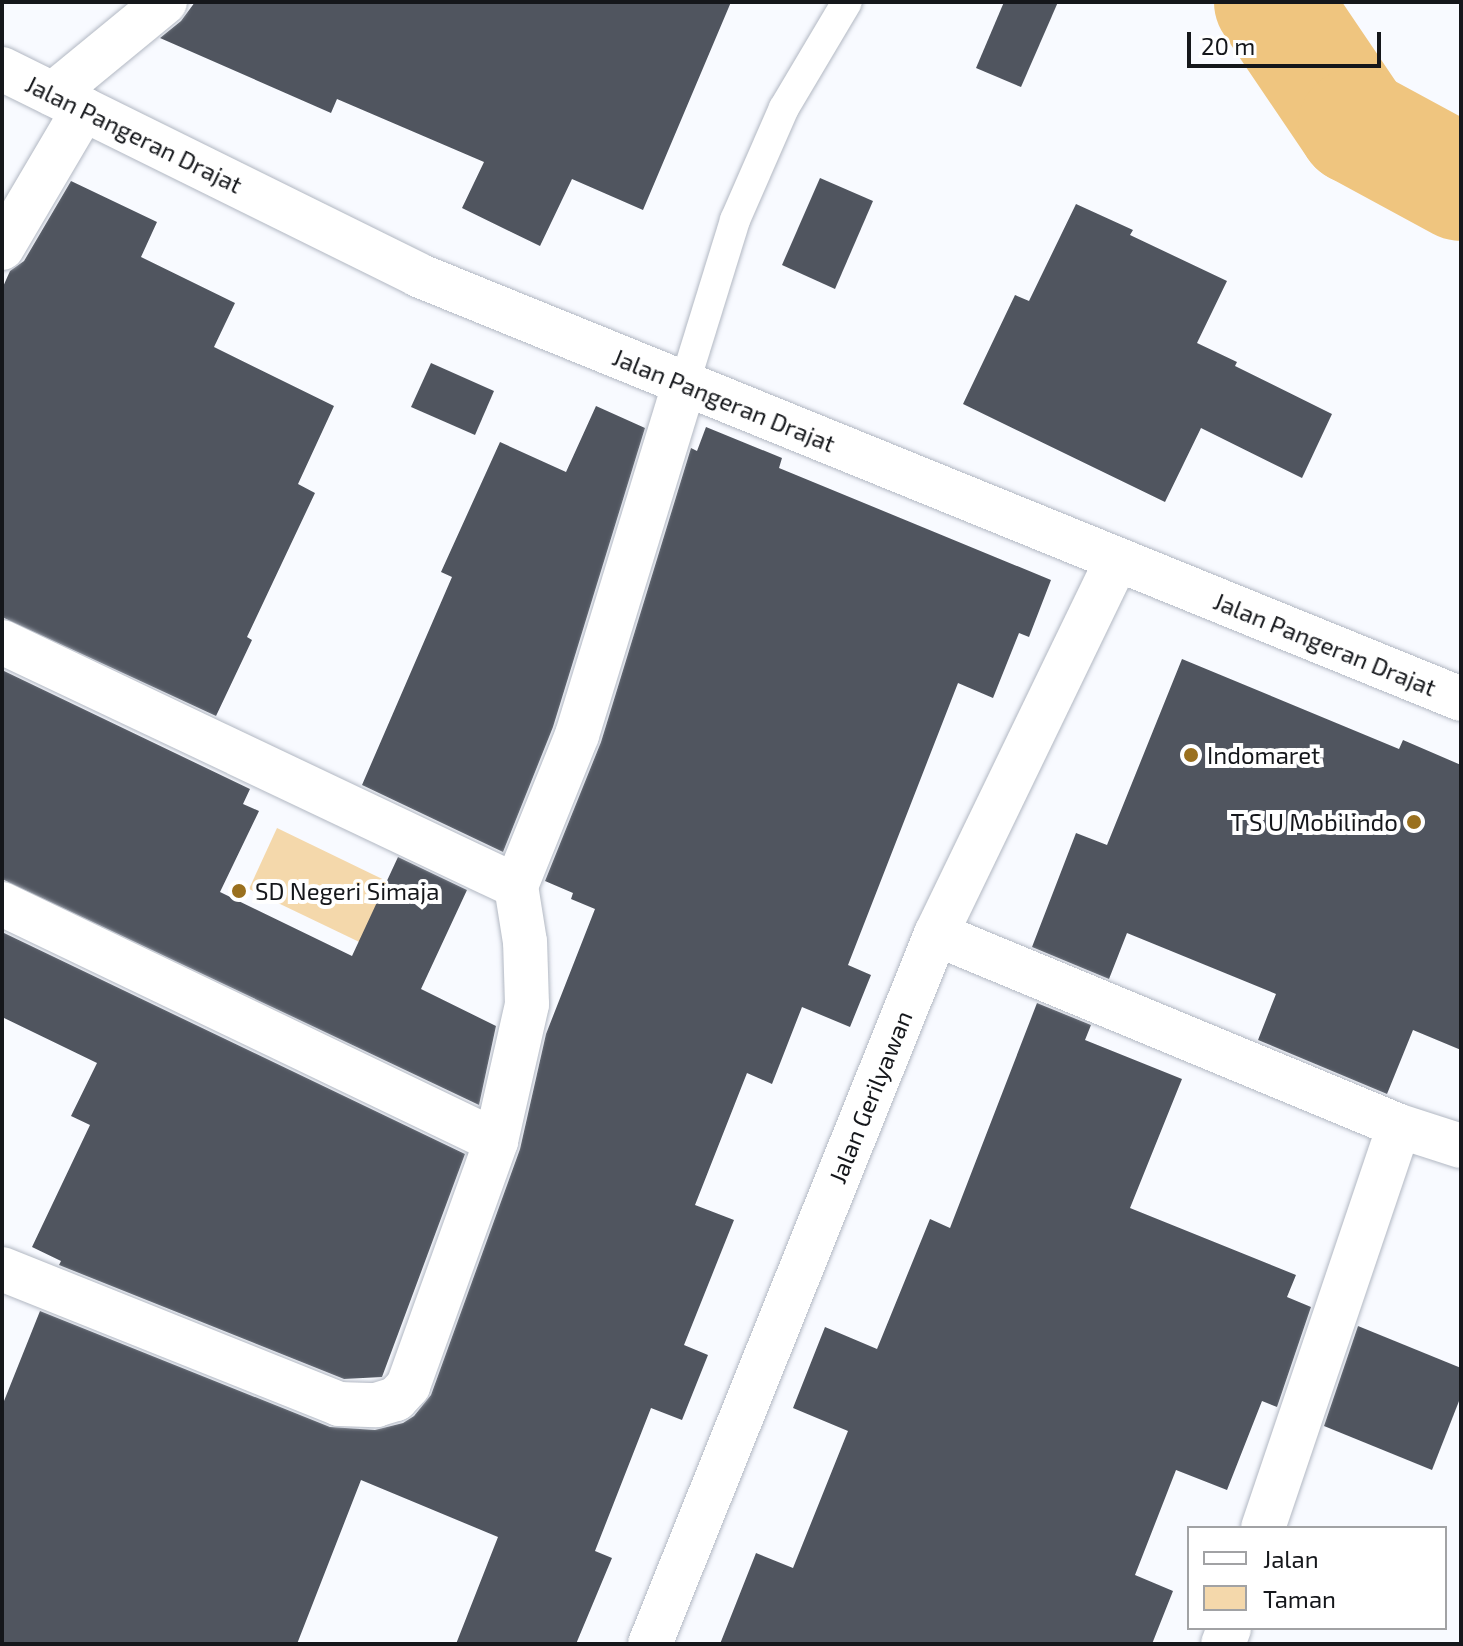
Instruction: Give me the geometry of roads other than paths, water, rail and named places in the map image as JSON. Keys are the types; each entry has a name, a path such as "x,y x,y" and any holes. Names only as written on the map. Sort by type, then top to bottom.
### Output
{"street":[{"path":"2,248 68,102 165,2"},
{"name":"Jalan Pangeran Drajat","path":"2,69 418,275 1461,699"},
{"path":"2,1269 339,1404 376,1405 396,1399 408,1386 496,1141 527,1004 525,942 516,886 577,735 684,385"},
{"name":"Jalan Gerilyawan","path":"650,1644 936,934 1116,561"},
{"path":"2,642 516,886"},
{"path":"2,904 496,1141"},
{"path":"936,934 1399,1126 1461,1146"},
{"path":"1264,1526 1399,1126"}],"lane":[{"path":"684,385 735,220 784,108 847,2"}],"waterway":[{"path":"1272,2 1356,126 1461,183"}],"place":[{"name":"Indomaret","path":"1191,755"},
{"name":"T S U Mobilindo","path":"1414,822"},
{"name":"SD Negeri Simaja","path":"239,891"}]}
